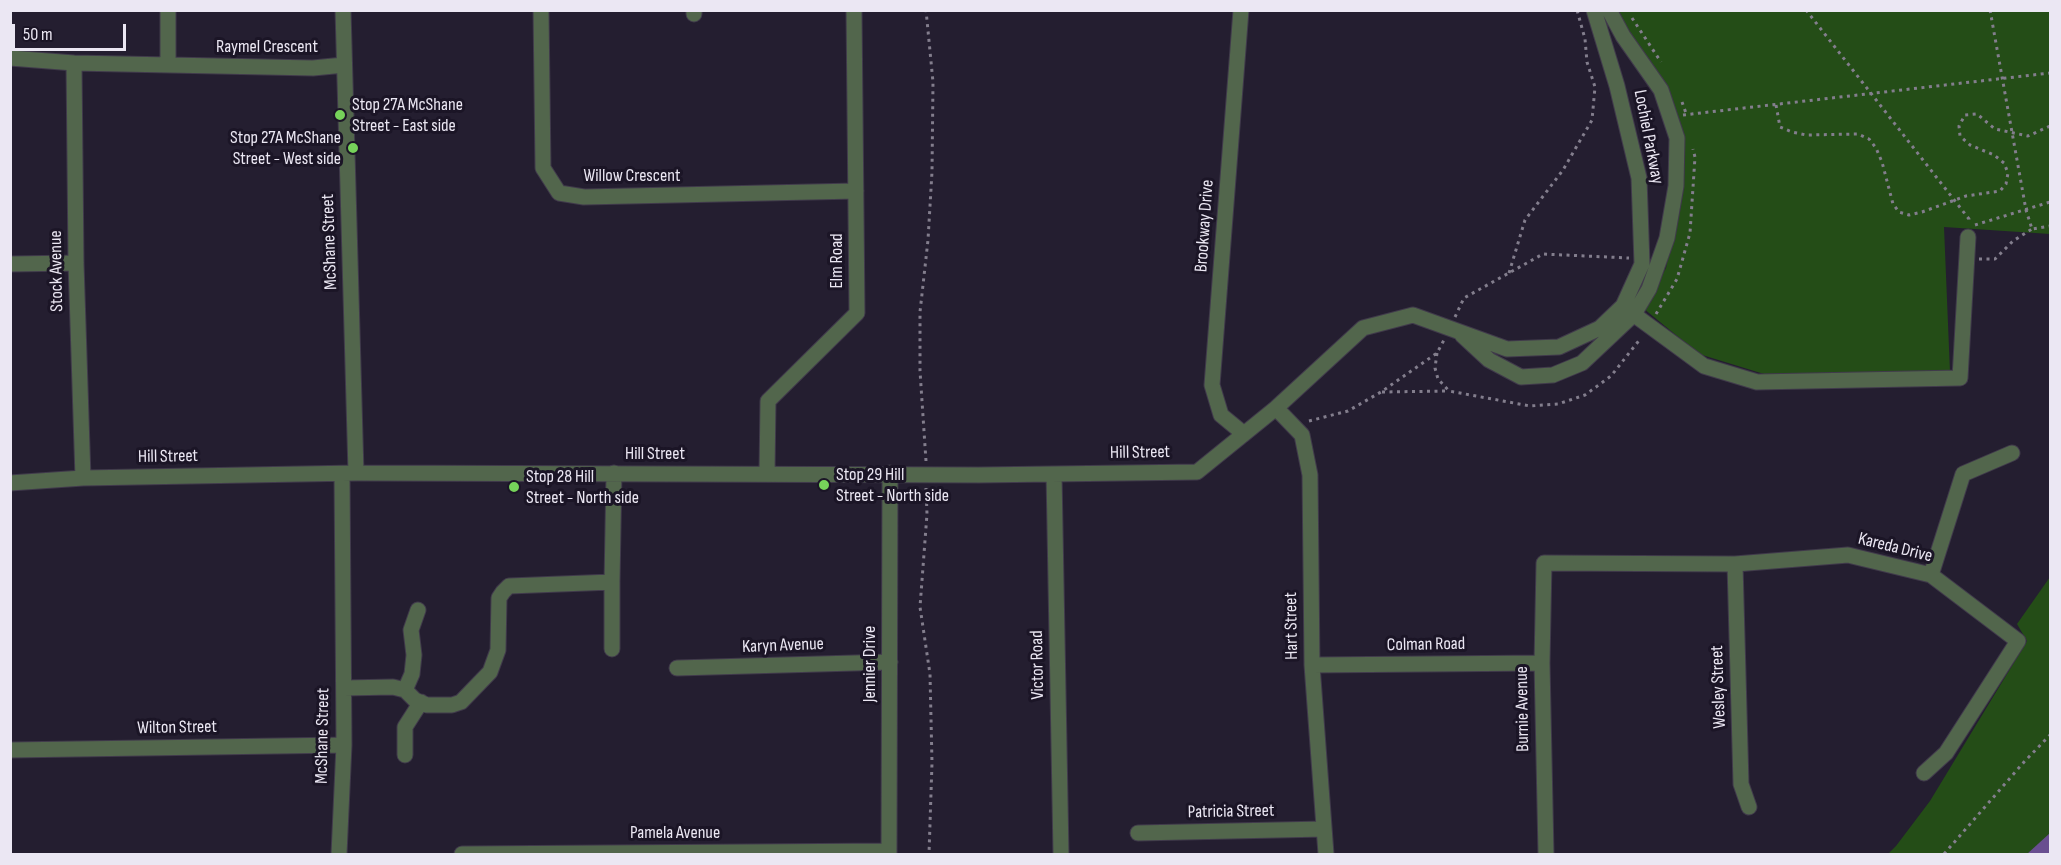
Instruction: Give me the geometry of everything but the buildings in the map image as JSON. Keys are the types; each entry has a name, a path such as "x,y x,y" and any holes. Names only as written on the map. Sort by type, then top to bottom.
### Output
{"street":[{"path":"168,10 168,65"},
{"name":"McShane Street","path":"339,855 344,745 349,473 343,10"},
{"name":"Willow Crescent","path":"541,10 543,168 559,193 584,197 856,191"},
{"name":"Elm Road","path":"767,473 768,401 856,313 854,10"},
{"name":"Brookway Drive","path":"1241,10 1212,385 1221,415 1244,434"},
{"name":"Lochiel Parkway","path":"1276,408 1363,328 1413,315 1508,349 1559,347 1600,328 1628,310 1642,264 1639,178 1617,86 1594,10"},
{"name":"Lochiel Parkway","path":"1453,328 1489,360 1521,377 1553,375 1581,363 1649,290 1667,238 1676,186 1677,138 1661,90 1623,36 1609,10"},
{"name":"Raymel Crescent","path":"10,58 74,63 313,68 344,64"},
{"name":"Stock Avenue","path":"74,63 76,263 83,478"},
{"path":"1628,310 1704,366 1757,381 1960,378 1968,237"},
{"path":"10,264 76,263"},
{"name":"Hill Street","path":"10,483 83,478 349,473 1014,475 1197,472 1276,408"},
{"name":"Hart Street","path":"1276,408 1302,435 1310,476 1312,665 1326,855"},
{"path":"1931,575 1963,474 2012,453"},
{"path":"612,649 614,473"},
{"name":"Jennier Drive","path":"890,473 890,853"},
{"name":"Victor Road","path":"1054,474 1061,855"},
{"name":"Kareda Drive","path":"1544,563 1735,564 1848,555 1931,575 2018,641 1946,753 1924,773"},
{"name":"Burnie Avenue","path":"1544,563 1542,663 1546,855"},
{"name":"Wesley Street","path":"1735,564 1741,783 1749,807"},
{"path":"344,688 393,687 405,690 428,705 452,705 461,702 490,672 498,650 499,598 509,586 612,582"},
{"path":"405,690 412,674 414,656 411,630 418,610"},
{"name":"Karyn Avenue","path":"677,668 890,662"},
{"name":"Colman Road","path":"1312,665 1542,663"},
{"path":"405,755 405,727 421,702"},
{"name":"Wilton Street","path":"10,750 344,745"},
{"name":"Patricia Street","path":"1138,833 1324,830"},
{"name":"Pamela Avenue","path":"462,855 890,853"}],"path":[{"path":"926,10 933,93 930,217 920,312 920,371 926,454 927,514 920,607 930,674 932,764 929,855"},
{"path":"1509,273 1525,220 1563,170 1592,120 1595,87 1587,62 1585,39 1577,10"},
{"path":"1806,10 1969,219 1969,227 2050,202"},
{"path":"1990,10 2026,210 2032,229"},
{"path":"1670,116 2050,74"},
{"path":"1776,105 1780,127 1792,132 1806,135 1858,134 1869,139 1882,162 1889,196 1899,212 1909,215 1966,196 2000,191 2006,184 2008,173 2004,163 1994,155 1970,145 1960,136 1959,126 1965,115 1977,114 1995,129 2012,134 2028,136 2050,126"},
{"path":"1966,259 1995,260 2013,241 2032,229 2050,226"},
{"path":"1293,426 1348,411 1381,392 1437,353 1453,328 1464,298 1543,254 1631,258"},
{"path":"1381,392 1449,391"},
{"path":"1944,855 2050,735"}],"green space":[{"path":"1617,11 2050,11 2050,234 1944,227 1950,372 1876,375 1764,374 1699,354 1643,308 1666,268 1680,194 1680,129 1641,52"},
{"path":"2050,577 2050,854 1888,854 1930,801 2027,641 2017,624"}],"shaded area":[{"path":"2050,833 2050,854 2027,854"}],"place":[{"name":"Stop 27A McShane Street - East side","path":"340,115"},
{"name":"Stop 27A McShane Street - West side","path":"353,148"},
{"name":"Stop 29 Hill Street - North side","path":"824,485"},
{"name":"Stop 28 Hill Street - North side","path":"514,487"}]}
